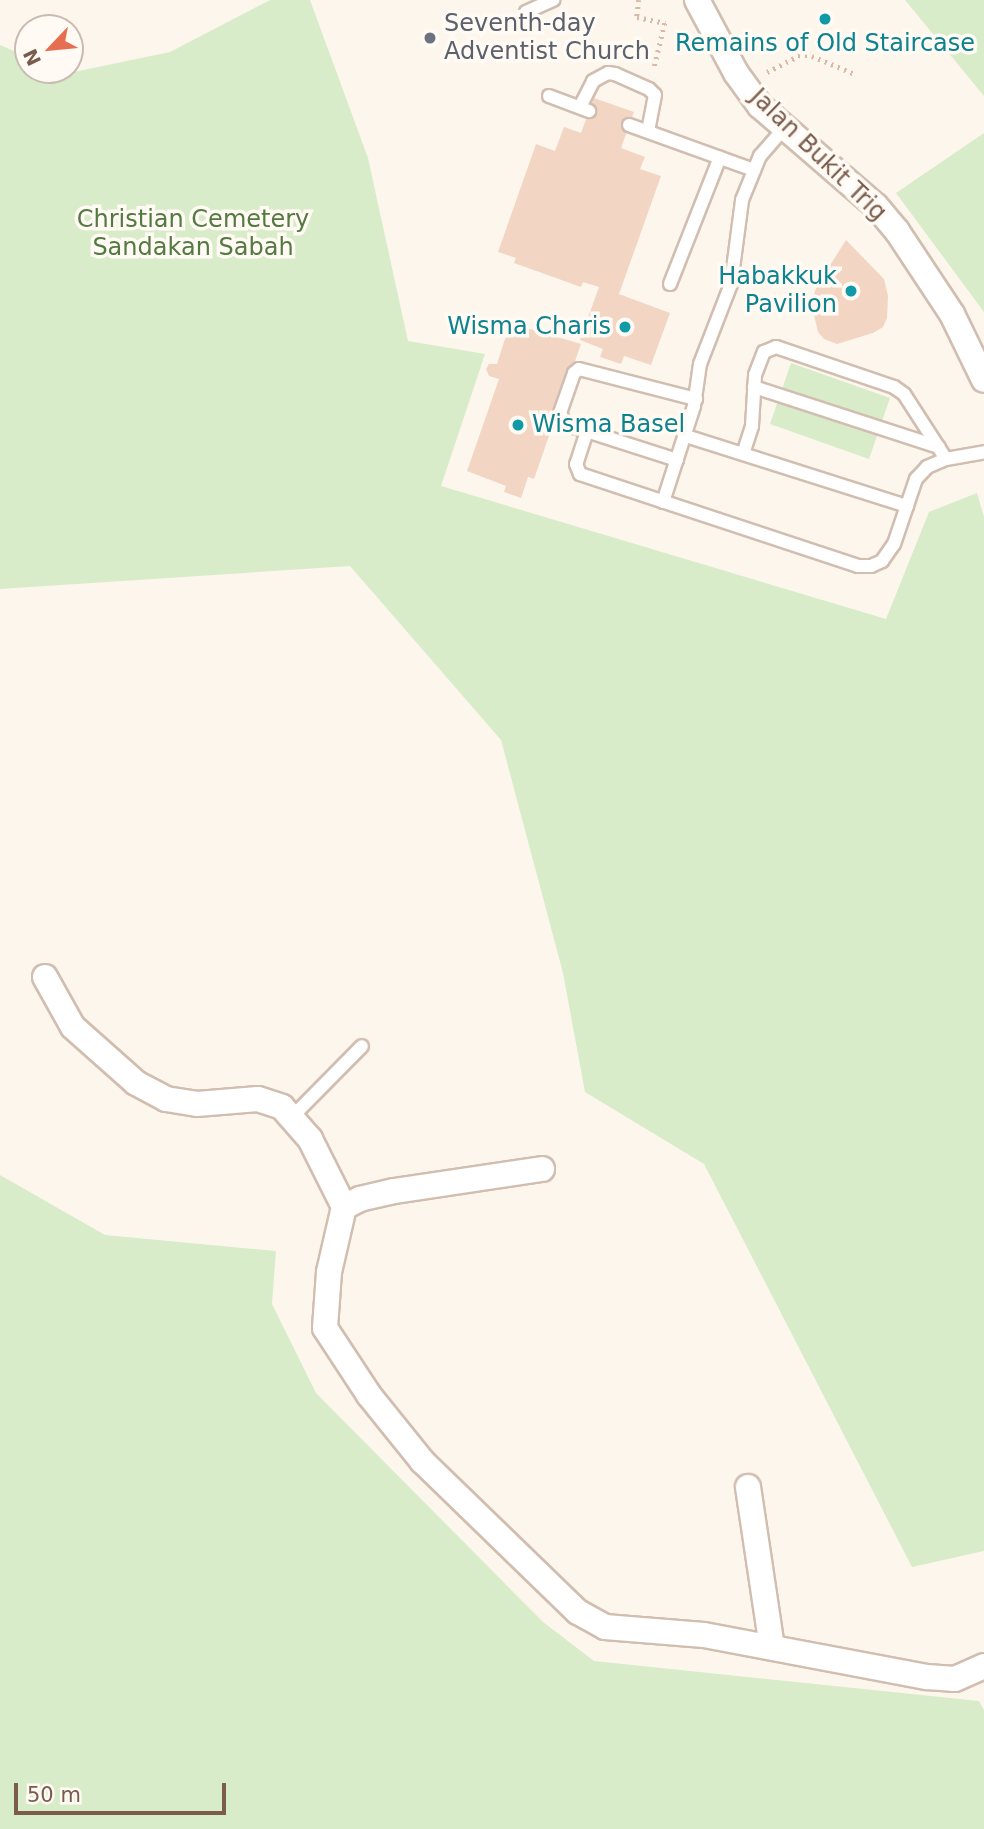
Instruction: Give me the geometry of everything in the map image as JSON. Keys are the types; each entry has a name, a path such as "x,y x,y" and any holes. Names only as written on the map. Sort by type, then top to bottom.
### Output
{"street":[{"name":"Jalan Bukit Trig","path":"697,0 744,84 760,106 876,206 897,232 952,314 984,380"},
{"path":"45,977 73,1027 136,1083 166,1099 197,1104 258,1099 282,1107 293,1116 322,1160 344,1207 329,1272 326,1328 369,1395 422,1461 578,1612 605,1627 705,1634 927,1677 956,1679 984,1666"},
{"path":"344,1207 360,1199 394,1191 542,1169"},
{"path":"748,1487 772,1647"}],"lane":[{"path":"526,12 553,0"},
{"path":"549,96 584,109 593,81 608,73 649,89 655,96 656,105 648,130"},
{"path":"629,125 754,170"},
{"path":"663,502 686,436 696,398 700,363 731,284 742,200 760,156 784,128"},
{"path":"670,284 720,157"},
{"path":"743,454 752,426 754,387 764,352 776,347 894,387 912,402 946,459"},
{"path":"677,460 565,424 561,419 574,373 579,369 696,398"},
{"path":"754,387 939,447"},
{"path":"587,431 576,464 580,474 858,566 871,566 882,561 894,544 916,479 927,467 946,459 984,452"},
{"path":"686,436 907,506"},
{"path":"293,1116 362,1046"}],"path":[{"path":"639,0 637,17 665,23 649,89"},
{"path":"744,84 798,56 812,55 855,75"}],"green space":[{"name":"Christian Cemetery Sandakan Sabah","path":"270,0 310,0 368,158 408,341 485,354 441,486 886,619 929,512 977,493 984,517 984,1551 912,1567 704,1164 585,1092 563,973 501,740 350,566 0,589 0,45 14,51 14,84 84,84 84,70 170,52"},
{"path":"905,0 984,0 984,96"},
{"path":"984,133 984,312 896,193"},
{"path":"791,363 890,398 869,459 770,424"},
{"path":"0,1175 105,1235 276,1251 272,1304 316,1393 543,1622 594,1661 979,1701 984,1710 984,1829 0,1829"}],"building":[{"path":"594,98 634,112 621,148 645,157 640,169 661,176 619,294 670,313 651,365 624,356 621,364 600,357 603,349 580,340 599,287 583,282 581,287 514,263 516,258 498,252 536,144 555,151 564,127 581,133"},
{"name":"Habakkuk Pavilion","path":"846,240 884,279 888,296 887,318 883,327 873,333 837,344 824,339 818,332 811,302 817,286"},
{"name":"Wisma Basel","path":"510,323 581,344 534,479 528,477 521,498 504,492 506,486 467,471 499,379 489,376 486,369 489,364 497,364"}],"place":[{"name":"Remains of Old Staircase","path":"825,19"},
{"name":"Seventh-day Adventist Church","path":"430,38"},
{"name":"Habakkuk Pavilion","path":"851,291"},
{"name":"Wisma Charis","path":"625,327"},
{"name":"Wisma Basel","path":"518,425"}]}
